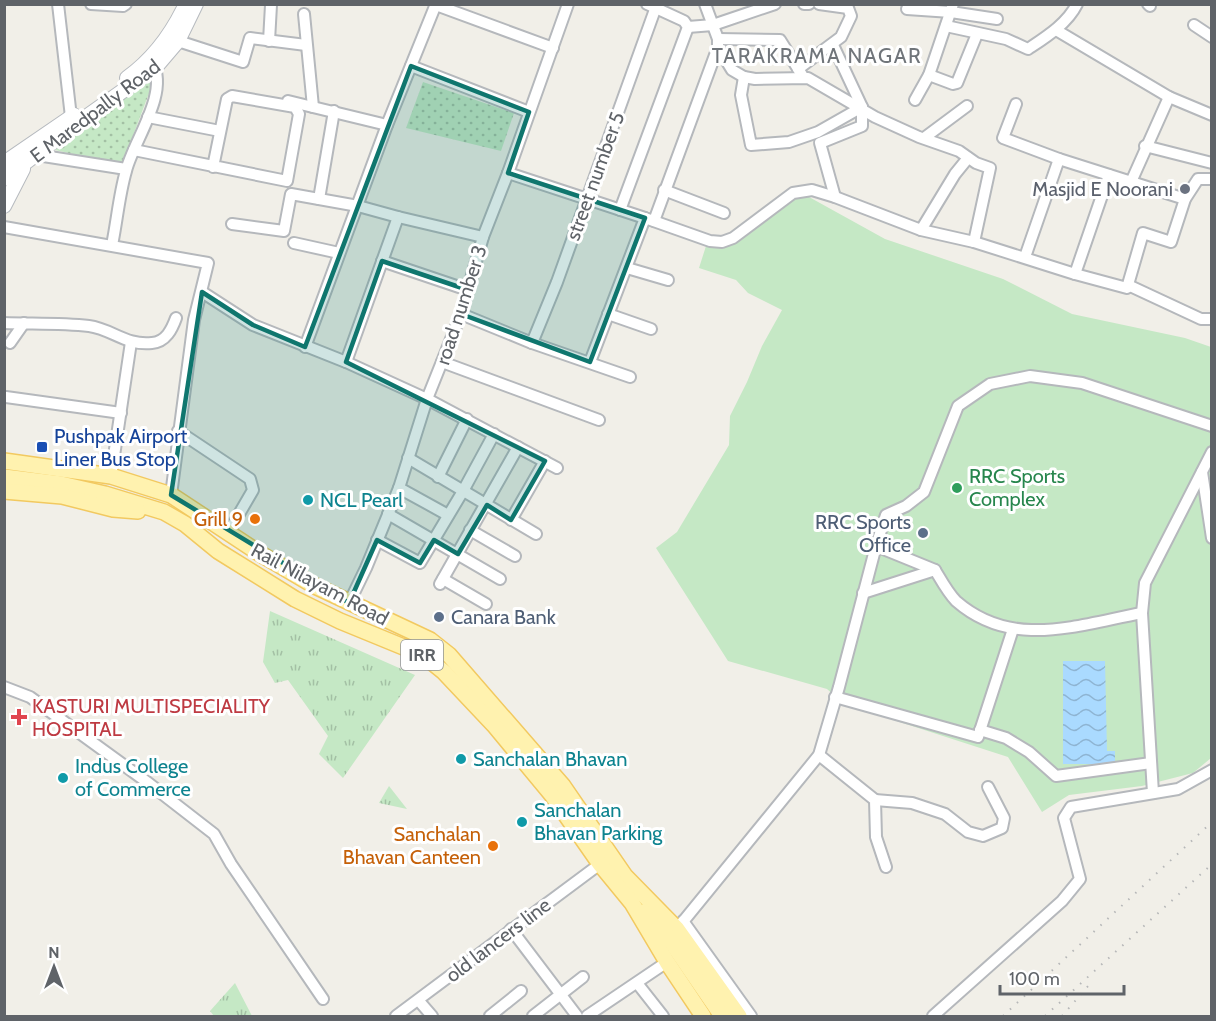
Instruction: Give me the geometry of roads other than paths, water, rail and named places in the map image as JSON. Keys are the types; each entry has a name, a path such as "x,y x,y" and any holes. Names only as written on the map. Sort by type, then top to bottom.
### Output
{"main road":[{"name":"E Maredpally Road","path":"4,163 153,64 186,4"},
{"name":"E Maredpally Road","path":"4,179 153,64 178,42 196,4"},
{"path":"4,206 32,158"},
{"name":"IRR","path":"4,456 21,463"},
{"name":"Rail Nilayam Road","path":"4,461 111,476 171,495 306,581 430,640 449,655 563,786 626,876 667,962 704,1017"},
{"name":"Rail Nilayam Road","path":"4,477 61,484 156,509 184,524 218,551 295,599 340,621 423,655 444,672 494,724 552,795 600,864 636,898 667,936 722,1017"},
{"path":"4,490 62,496 113,509 137,511 156,509"},
{"path":"295,599 306,581"},
{"path":"636,898 680,925 739,1017"}],"street":[{"path":"58,4 71,117"},
{"path":"91,4 123,6 126,4"},
{"path":"423,4 553,48"},
{"name":"road number 3","path":"349,603 399,488 427,399 468,291 483,237 568,4"},
{"path":"705,4 718,43 732,70 744,77 755,79 801,74 841,37 851,11 841,6 819,4"},
{"path":"688,27 713,25 775,4"},
{"path":"804,4 809,4"},
{"path":"946,26 1005,39 1029,49 1056,30 1074,12 1077,4"},
{"path":"269,40 271,5"},
{"path":"653,6 684,21 688,27"},
{"name":"street number 5","path":"532,343 557,282 653,6"},
{"path":"305,347 387,125 435,8"},
{"path":"907,9 952,8 997,19"},
{"path":"915,100 929,75 952,8"},
{"path":"304,14 314,106"},
{"path":"1194,25 1212,37"},
{"path":"620,210 688,27"},
{"path":"1056,30 1169,97 1212,115"},
{"path":"929,75 953,84 957,83 977,34"},
{"path":"178,42 243,62 250,38 306,45"},
{"path":"718,43 780,40 801,74 851,104 862,107 875,117 959,151 968,158 990,168 975,242"},
{"path":"590,362 627,268 664,190 718,43"},
{"path":"833,45 862,107 862,126 820,143 834,196"},
{"path":"112,245 126,169 148,117 156,90 153,64"},
{"path":"411,66 529,112"},
{"path":"744,77 741,95 752,145 789,142 818,132 862,107"},
{"path":"134,150 213,168 287,181 299,114 295,107 232,96 227,99 213,168"},
{"path":"1131,182 1145,146 1169,97"},
{"path":"284,101 314,106 387,125"},
{"path":"1016,104 1003,138 1059,159 1185,199"},
{"path":"924,138 967,106"},
{"path":"319,199 334,111"},
{"path":"148,117 220,131"},
{"path":"1145,146 1212,163"},
{"path":"32,158 126,169"},
{"path":"921,230 968,158"},
{"path":"1025,257 1059,159"},
{"path":"508,173 710,241 722,242 733,238 793,193 812,190 834,196 921,230 975,242 1127,288 1143,233 1171,242 1185,199 1198,179 1212,179"},
{"path":"1075,274 1109,175"},
{"path":"664,190 724,213"},
{"path":"232,224 284,231 291,194 358,206 483,237"},
{"path":"346,362 398,217"},
{"path":"4,227 208,263 194,320 171,495"},
{"path":"294,243 339,253"},
{"path":"382,261 468,291"},
{"path":"627,268 668,280"},
{"path":"1128,285 1201,319 1212,319"},
{"path":"202,292 253,325 346,362 427,399 556,468"},
{"path":"460,314 532,343 630,377"},
{"path":"608,314 651,329"},
{"path":"4,323 90,326 131,342 153,343 166,337 176,318"},
{"path":"10,343 24,324"},
{"path":"111,476 131,342"},
{"path":"442,362 599,420"},
{"path":"751,1017 680,925 819,754 886,515 906,506 924,492 958,406 990,384 1030,376 1082,384 1212,426"},
{"path":"6,397 120,413"},
{"path":"438,477 467,419"},
{"path":"178,430 250,479 253,490 228,533"},
{"path":"377,540 420,563 494,434"},
{"path":"486,604 441,581 487,505 518,447"},
{"path":"1153,793 1142,613 1145,583 1212,452"},
{"path":"408,458 536,534"},
{"path":"511,520 545,462"},
{"path":"1202,471 1212,538"},
{"path":"399,488 448,515"},
{"path":"388,514 500,579"},
{"path":"470,530 516,556"},
{"path":"876,546 935,570 955,600 993,625 1013,629 1053,630 1142,613"},
{"path":"863,593 935,570"},
{"path":"836,697 978,737 1013,629"},
{"path":"4,687 30,697 214,834 231,864 322,999"},
{"path":"980,730 1005,738 1029,752 1056,776 1151,764"},
{"path":"819,754 875,800 912,803 945,814 968,832 983,836 1002,828 1004,818 988,787"},
{"path":"933,1017 1062,901 1080,879 1064,818 1071,807 1178,789 1212,770"},
{"path":"875,800 876,837 886,867"},
{"name":"old lancers line","path":"396,1017 600,864"},
{"path":"511,930 577,1017"},
{"path":"586,1017 667,962"},
{"path":"533,1017 584,977"},
{"path":"637,983 663,1017"},
{"path":"490,1017 521,991"},
{"path":"419,1001 432,1017"}],"water":[{"path":"1063,661 1105,661 1107,751 1115,751 1115,764 1063,764"}],"railway":[{"path":"1003,1016 1212,822"},
{"path":"1045,1016 1212,864"},
{"path":"1062,1016 1089,985"}],"place":[{"name":"Masjid E Noorani","path":"1185,189"},
{"name":"Pushpak Airport Liner Bus Stop","path":"42,447"},
{"name":"RRC Sports Complex","path":"957,488"},
{"name":"NCL Pearl","path":"308,500"},
{"name":"Grill 9","path":"255,519"},
{"name":"RRC Sports Office","path":"923,533"},
{"name":"Canara Bank","path":"439,617"},
{"name":"KASTURI MULTISPECIALITY HOSPITAL","path":"19,717"},
{"name":"Sanchalan Bhavan","path":"461,759"},
{"name":"Indus College of Commerce","path":"63,778"},
{"name":"Sanchalan Bhavan Parking","path":"522,822"},
{"name":"Sanchalan Bhavan Canteen","path":"493,846"}],"district":[{"name":"TARAKRAMA NAGAR","path":"817,56"}]}
